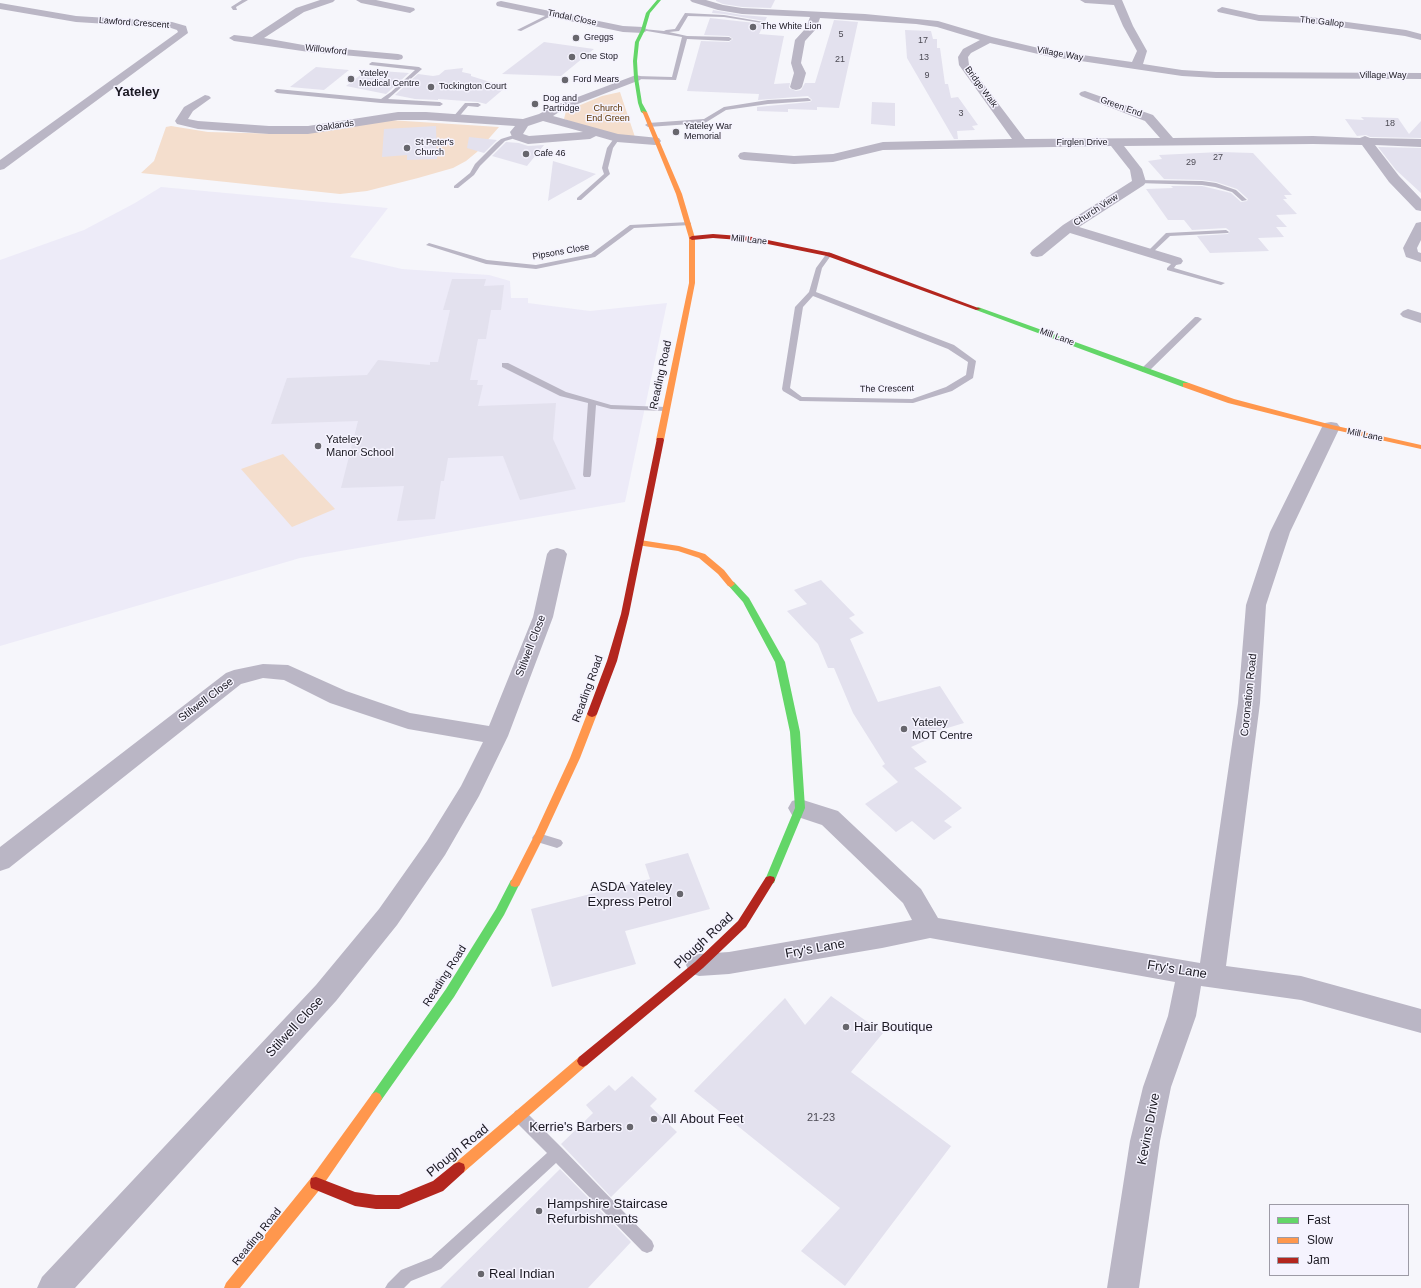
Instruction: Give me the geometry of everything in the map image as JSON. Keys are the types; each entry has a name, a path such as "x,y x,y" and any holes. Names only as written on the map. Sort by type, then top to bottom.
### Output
{"main road":[{"name":"Reading Road","path":"231,1288 316,1183 450,993 500,912 538,838 575,758 612,661 625,614 640,543 647,498 692,283 692,238 689,224 679,194 648,125 640,103 636,78 636,45 643,30 648,13 659,0"},
{"path":"643,4 648,13"},
{"name":"Mill Lane","path":"692,238 713,236 753,239 829,254 1231,401 1331,427 1421,446"},
{"name":"Plough Road","path":"316,1183 355,1200 376,1202 399,1202 438,1186 699,965 742,924 768,885 800,808 795,732 780,662 746,600 721,572 702,556 678,549 640,543"}],"street":[{"path":"303,0 326,1"},
{"path":"361,0 410,10"},
{"name":"Village Way","path":"684,0 699,1 722,8 742,11 898,19 938,24 989,39 1047,52 1182,73 1216,75 1421,76"},
{"path":"778,12 784,0"},
{"path":"1085,0 1118,1 1128,26 1142,51 1137,65"},
{"path":"254,40 300,10 326,1"},
{"name":"Tindal Close","path":"501,4 623,29 643,30"},
{"name":"Lawford Crescent","path":"0,6 76,19 172,25 182,28 183,32 0,166"},
{"path":"865,17 869,6"},
{"name":"The Gallop","path":"1222,10 1259,18 1310,20 1406,33 1421,37"},
{"path":"796,87 800,73 796,62 800,40 812,29 816,14"},
{"name":"Willowford","path":"234,38 309,49 398,57"},
{"name":"Bridge Walk","path":"989,39 967,51 963,57 964,65 1020,143"},
{"name":"Oaklands","path":"204,98 188,109 180,121 198,125 269,130 308,130 398,116 426,116 524,124 543,117 558,108 636,78"},
{"name":"Green End","path":"1085,94 1149,118 1170,142"},
{"path":"543,117 617,138 655,140"},
{"path":"524,124 516,132 517,136 528,140 599,134"},
{"path":"1364,140 1394,179 1421,207"},
{"name":"Firglen Drive","path":"744,156 794,160 833,158 883,146 1020,143 1364,140 1421,144"},
{"path":"1115,143 1136,169 1139,182"},
{"name":"Church View","path":"1068,228 1139,182"},
{"path":"1421,226 1410,248 1411,254 1421,258"},
{"path":"1037,253 1068,228"},
{"name":"Church View","path":"1068,228 1176,261"},
{"name":"Coronation Road","path":"1201,974 1249,703 1256,605 1280,532 1331,427"},
{"name":"Stilwell Close","path":"54,1288 326,993 388,917 436,848 471,790 497,736 543,617 557,554"},
{"name":"Stilwell Close","path":"0,861 234,678 263,671 288,673 338,697 408,721 497,736"},
{"path":"800,808 830,818 912,896 927,919 930,927"},
{"name":"Fry's Lane","path":"699,965 729,963 882,937 930,927 1201,974 1301,988 1421,1021"},
{"name":"Kevins Drive","path":"1123,1288 1145,1141 1157,1088 1182,1016 1201,974"}],"lane":[{"path":"235,9 233,7 246,0"},
{"path":"519,30 553,14"},
{"path":"654,32 677,30 687,14 724,16 762,22"},
{"path":"643,30 685,37 728,39"},
{"path":"636,78 674,79 685,37"},
{"path":"372,64 419,69 393,93 381,101"},
{"path":"277,91 381,101 440,104"},
{"path":"648,125 705,121 724,109 768,102 808,100"},
{"path":"398,116 399,102"},
{"path":"455,118 467,104 478,105"},
{"path":"456,187 472,174 477,165 498,144 503,140 517,136"},
{"path":"579,199 607,174 605,168 610,148 617,138"},
{"path":"1139,182 1208,184 1234,190 1244,200"},
{"name":"Pipsons Close","path":"429,244 486,262 536,267 593,256 632,226 689,224"},
{"path":"1150,252 1168,234 1226,232"},
{"name":"The Crescent","path":"812,293 951,347 972,361 970,376 949,389 913,401 800,399 786,389 799,307 812,293 819,268 829,254"},
{"path":"1176,261 1169,269 1221,283"},
{"path":"1145,370 1198,319"},
{"path":"505,365 563,394 611,407 666,409"},
{"path":"587,475 592,401"},
{"path":"538,838 557,843"},
{"path":"597,1036 597,1051"},
{"path":"520,1116 647,1246"},
{"path":"393,1288 406,1275 436,1264 557,1153"}],"shaded area":[{"name":"Yateley Manor School","path":"161,187 388,208 350,257 402,269 489,275 510,281 511,298 528,298 528,303 590,311 667,303 625,502 300,558 0,646 0,260 84,230 135,203"}],"green space":[{"name":"Church End Green","path":"620,92 635,137 626,137 585,127 564,119 566,111 602,96"},
{"path":"389,120 499,127 477,152 466,161 453,168 367,191 340,194 141,173 154,161 166,127 171,126 208,132 302,134"},
{"path":"283,454 335,509 292,527 241,469"}],"building":[{"path":"716,0 775,0 771,8 742,7 723,4"},
{"path":"713,10 742,15 767,17 765,21 712,13"},
{"path":"710,18 764,24 759,34 784,36 774,84 790,83 789,88 796,91 801,90 805,83 815,83 834,20 858,22 839,108 817,107 817,110 788,109 788,112 757,111 757,107 810,102 812,100 808,96 758,100 759,94 687,91 701,41 729,42 733,39 729,36 704,35"},
{"path":"905,30 931,31 933,39 937,39 937,48 940,48 945,84 948,84 951,98 958,97 978,125 972,126 975,130 957,131 958,139 954,139 907,58"},
{"path":"544,42 594,49 561,76 502,74"},
{"path":"316,67 349,70 324,90 290,87"},
{"path":"463,68 462,72 471,74 471,76 506,87 486,104 438,99 415,99 395,95 418,74 433,76 439,75 445,70"},
{"path":"367,70 409,73 386,94 346,86"},
{"path":"872,102 895,103 895,126 871,124"},
{"path":"1361,117 1398,118 1409,134 1421,121 1421,138 1370,137 1366,135 1357,136 1345,119 1364,120"},
{"name":"St Peter's Church","path":"436,126 437,159 407,160 407,155 382,157 384,129"},
{"path":"469,137 497,140 484,153 467,148"},
{"path":"506,142 519,143 528,146 544,145 527,166 492,156"},
{"path":"1378,147 1421,148 1421,193 1396,170"},
{"path":"1220,152 1253,153 1292,195 1284,195 1287,199 1283,199 1297,214 1276,215 1287,227 1276,227 1284,237 1258,238 1269,251 1210,253 1197,236 1228,234 1230,231 1226,228 1192,230 1184,220 1168,220 1146,189 1173,188 1171,186 1202,186 1231,193 1241,202 1247,201 1248,199 1237,189 1216,182 1164,179 1148,161 1162,159 1159,155"},
{"path":"553,161 596,174 548,201"},
{"path":"452,279 486,279 484,286 504,285 501,310 491,310 486,339 478,339 470,380 478,380 477,385 483,385 478,406 556,403 553,439 576,489 520,500 503,456 448,458 444,481 441,481 435,519 397,521 404,486 341,488 358,421 271,424 287,378 367,375 378,360 430,365 430,362 438,362 450,310 443,310"},
{"path":"821,580 855,615 849,618 864,633 850,639 878,702 940,686 964,723 924,735 927,740 911,747 927,762 914,768 962,808 944,821 952,827 934,840 912,821 896,832 865,804 898,782 882,766 885,764 853,713 834,668 828,668 818,644 787,611 807,604 794,590"},
{"path":"688,853 710,909 625,931 636,964 552,987 531,909 650,879 645,864"},
{"path":"831,996 883,1033 851,1072 951,1146 845,1286 801,1251 840,1208 694,1091 785,998 805,1025"},
{"path":"632,1076 657,1099 650,1106 677,1132 611,1197 561,1144 593,1113 586,1105 609,1085 615,1091"},
{"path":"560,1169 631,1242 588,1288 440,1288"}],"traffic: fast":[{"path":"644,112 640,103 636,78 635,61 637,42 643,30 648,13 659,0"},
{"path":"978,309 1186,385"},
{"path":"731,584 746,600 780,662 795,732 800,808 770,880"},
{"path":"376,1098 450,993 500,912 515,883"}],"traffic: slow":[{"path":"644,112 679,194 692,238 692,283 660,440"},
{"path":"1186,385 1231,401 1331,427 1421,447"},
{"path":"640,543 679,549 702,556 721,572 731,584"},
{"path":"515,883 538,838 575,758 592,714"},
{"path":"459,1168 583,1061"},
{"path":"231,1288 316,1183 376,1098"}],"traffic: jam":[{"path":"692,238 713,236 753,239 829,254 978,309"},
{"path":"592,714 612,661 625,614 660,440"},
{"path":"583,1061 699,965 742,924 770,880"},
{"path":"316,1183 355,1199 376,1202 399,1202 438,1186 459,1168"}],"place":[{"name":"The White Lion","path":"753,27"},
{"name":"Greggs","path":"576,38"},
{"name":"One Stop","path":"572,57"},
{"name":"Yateley Medical Centre","path":"351,79"},
{"name":"Ford Mears","path":"565,80"},
{"name":"Tockington Court","path":"431,87"},
{"name":"Dog and Partridge","path":"535,104"},
{"name":"Yateley War Memorial","path":"676,132"},
{"name":"St Peter's Church","path":"407,148"},
{"name":"Cafe 46","path":"526,154"},
{"name":"Yateley Manor School","path":"318,446"},
{"name":"Yateley MOT Centre","path":"904,729"},
{"name":"ASDA Yateley Express Petrol","path":"680,894"},
{"name":"Hair Boutique","path":"846,1027"},
{"name":"All About Feet","path":"654,1119"},
{"name":"Kerrie's Barbers","path":"630,1127"},
{"name":"Hampshire Staircase Refurbishments","path":"539,1211"},
{"name":"Real Indian","path":"481,1274"}],"district":[{"name":"Yateley","path":"137,92"}]}
